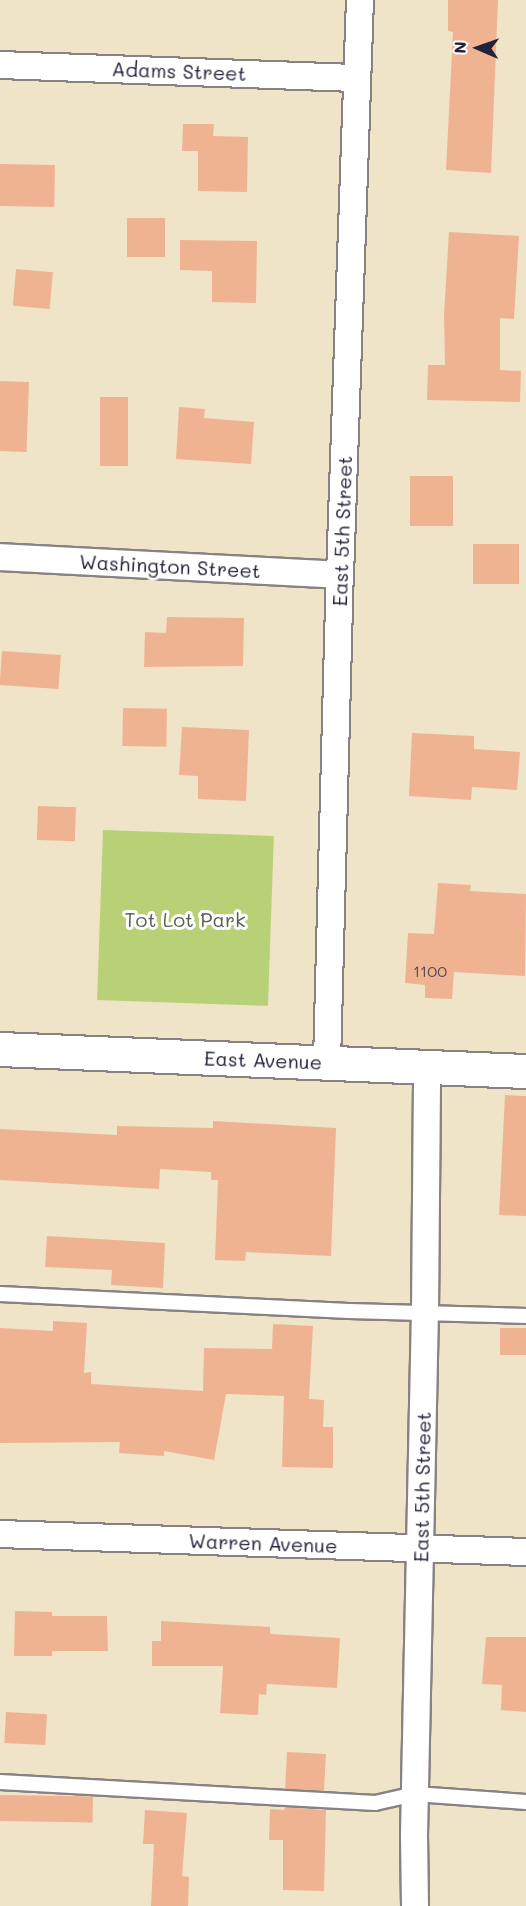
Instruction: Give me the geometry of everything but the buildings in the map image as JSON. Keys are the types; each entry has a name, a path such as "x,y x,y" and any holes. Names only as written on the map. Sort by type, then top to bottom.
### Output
{"street":[{"name":"East 5th Street","path":"327,1062 340,575 360,0"},
{"name":"Adams Street","path":"0,64 357,78"},
{"name":"Washington Street","path":"0,557 340,575"},
{"name":"East Avenue","path":"0,1049 526,1071"},
{"name":"East 5th Street","path":"415,1906 427,1067"},
{"name":"Warren Avenue","path":"0,1534 526,1552"}],"lane":[{"path":"0,1294 349,1311 526,1316"},
{"path":"0,1782 375,1803 415,1794 526,1802"}],"green space":[{"name":"Tot Lot Park","path":"103,830 274,836 268,1006 97,1000"}]}
